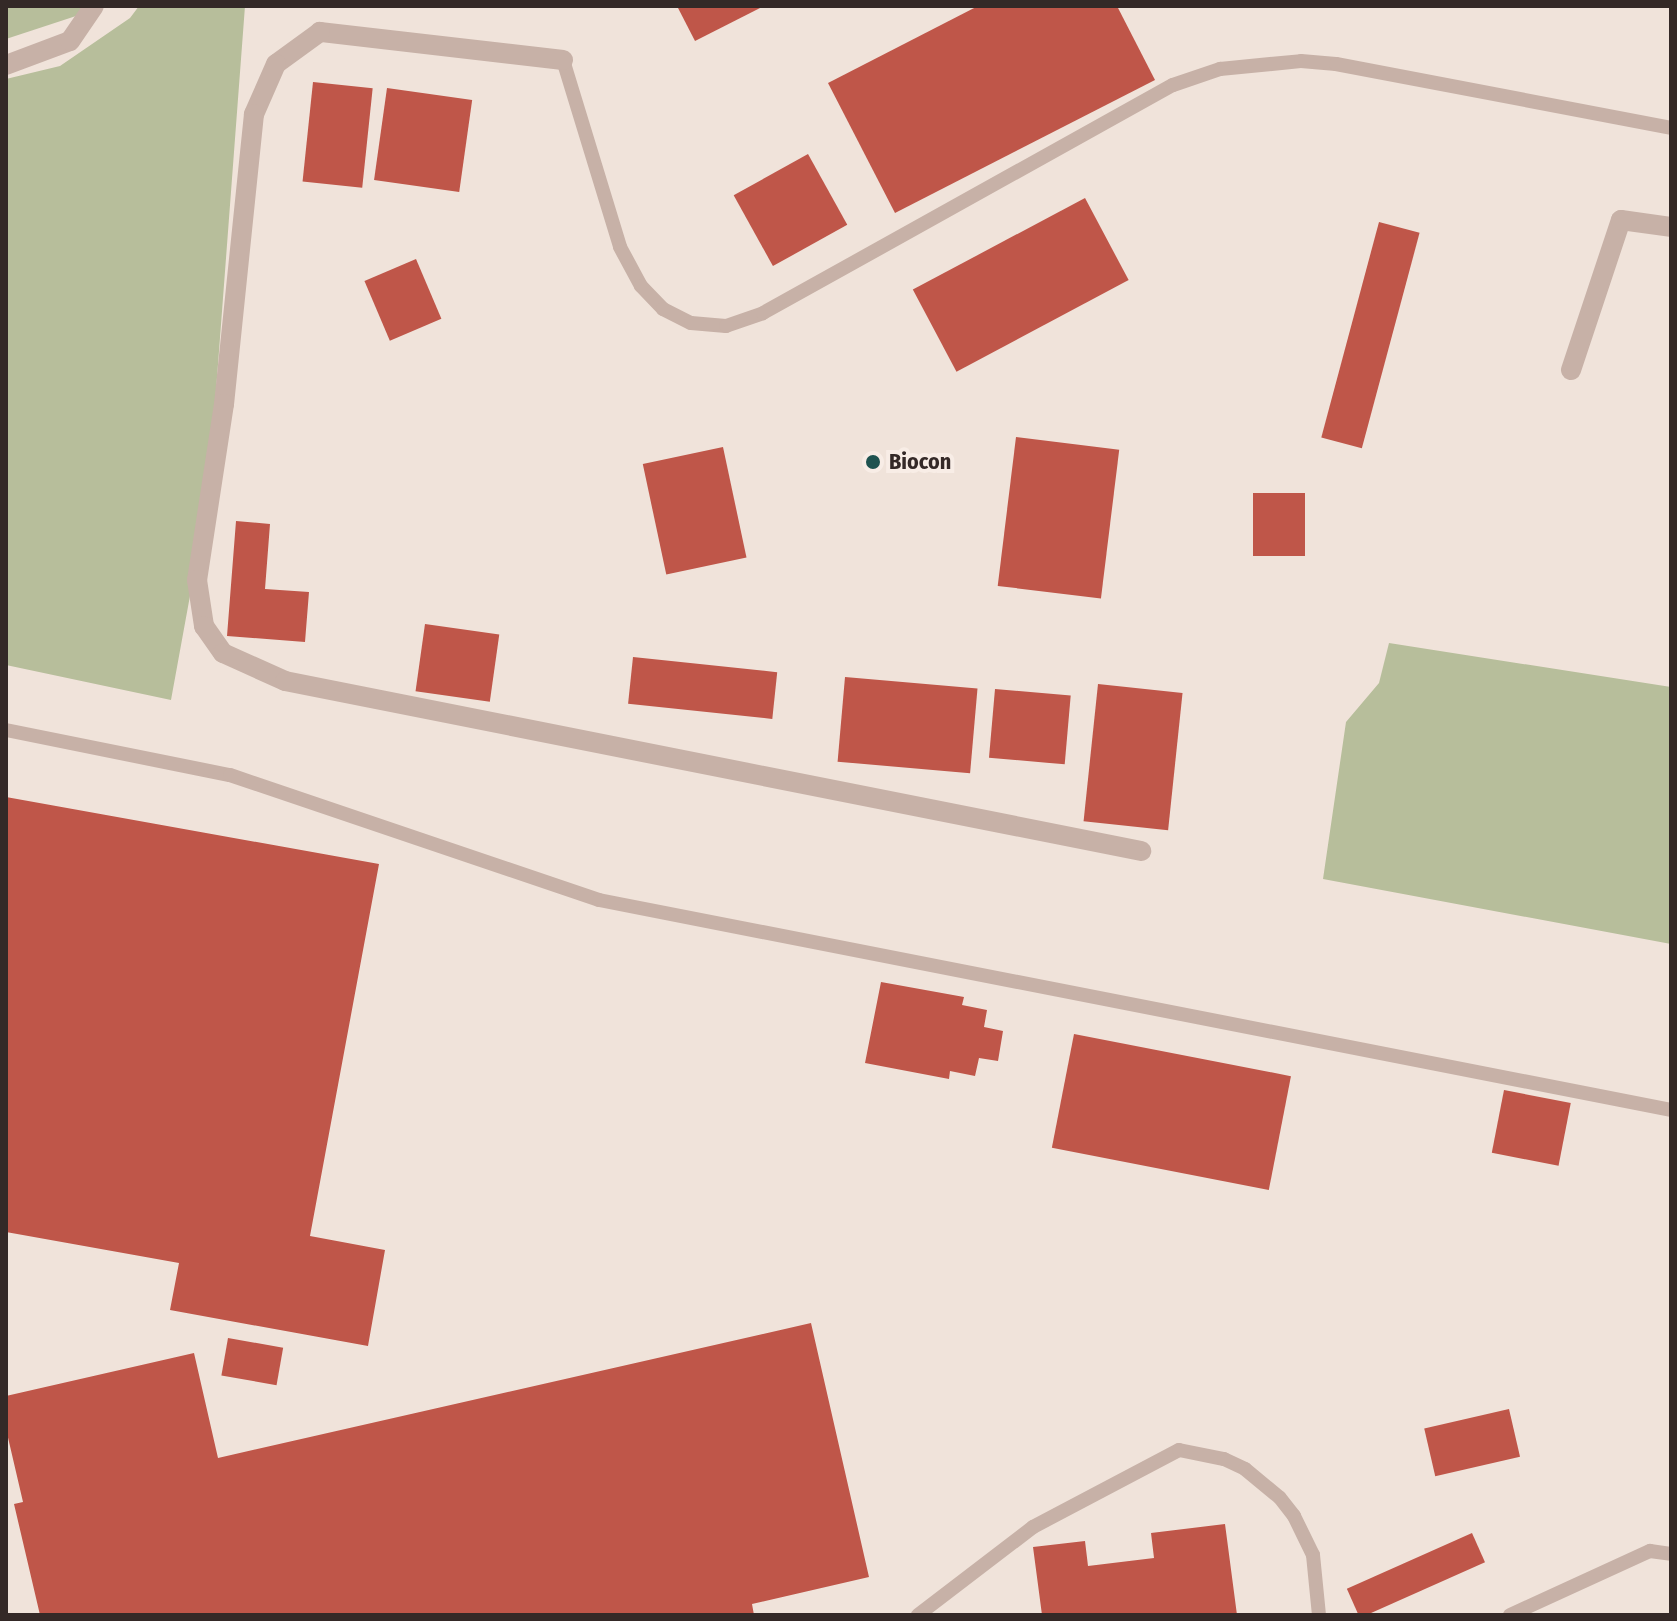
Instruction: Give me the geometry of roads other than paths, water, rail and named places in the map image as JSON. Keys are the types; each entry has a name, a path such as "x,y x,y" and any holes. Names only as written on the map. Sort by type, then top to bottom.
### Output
{"street":[{"path":"6,65 70,41 94,6"},
{"path":"563,60 320,32 276,64 254,114 224,404 197,580 204,626 223,653 285,681 1141,851"},
{"path":"1571,370 1621,220 1671,227"}],"lane":[{"path":"563,60 620,247 641,286 663,309 691,323 726,326 763,313 1173,85 1220,69 1301,61 1336,64 1671,128"},
{"path":"6,730 230,775 599,900 1671,1110"},
{"path":"918,1615 1033,1527 1179,1450 1224,1459 1245,1469 1280,1498 1294,1516 1313,1555 1319,1615"},
{"path":"1510,1615 1650,1551 1671,1554"}],"place":[{"name":"Biocon","path":"873,462"}]}
